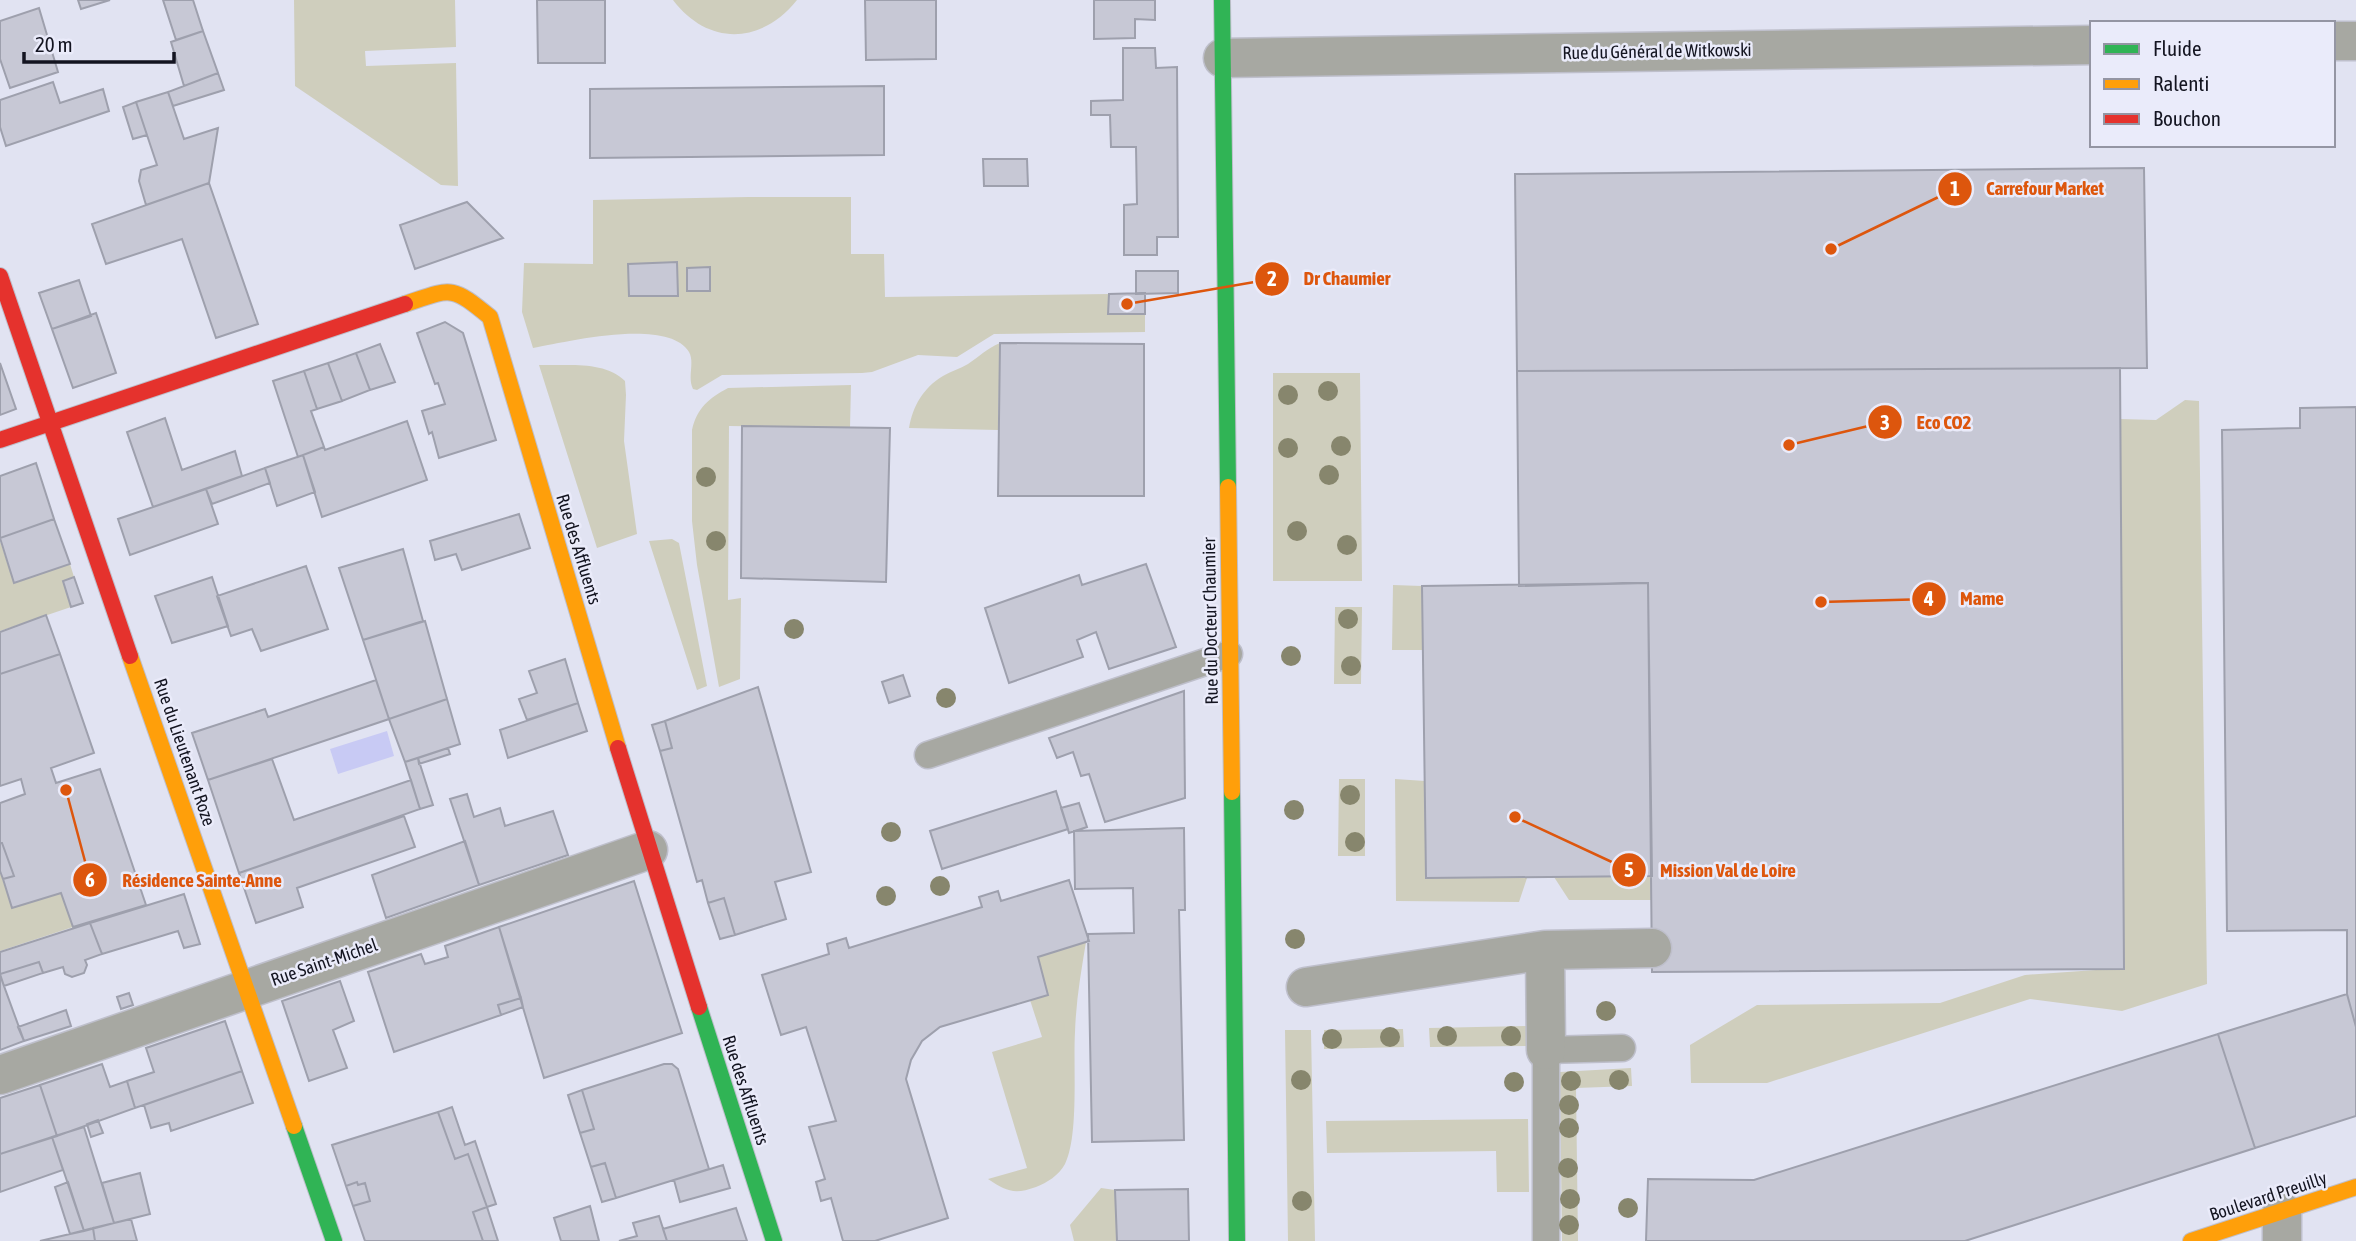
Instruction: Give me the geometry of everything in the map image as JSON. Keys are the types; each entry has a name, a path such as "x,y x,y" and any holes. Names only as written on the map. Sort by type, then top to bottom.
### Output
{"street":[{"name":"Rue du Docteur Chaumier","path":"1222,0 1237,1241"},
{"path":"2335,41 2356,41"},
{"name":"Rue du Général de Witkowski","path":"1223,58 2090,45"},
{"name":"Rue du Lieutenant Roze","path":"0,276 49,424 334,1241"},
{"name":"Rue des Affluents","path":"0,440 443,291 463,295 490,317 648,850 774,1241"},
{"name":"Rue Saint-Michel","path":"0,1075 648,850"},
{"path":"1306,986 1545,950 1651,948"},
{"path":"1545,950 1546,1050"},
{"name":"Boulevard Preuilly","path":"2191,1241 2282,1226 2356,1187"}],"lane":[{"path":"928,755 1229,654"},
{"path":"1546,1241 1546,1050 1622,1048"}],"shaded area":[{"path":"294,0 455,0 456,47 365,51 366,66 456,63 458,186 441,185 295,86"},
{"path":"673,0 797,0 783,15 767,25 751,32 735,34 702,26"},
{"path":"851,197 851,254 884,254 885,297 1109,294 1109,314 1145,314 1145,332 994,334 957,357 918,355 872,372 862,373 722,375 697,390 693,389 691,384 689,352 678,342 660,336 639,334 591,337 533,348 522,312 524,263 593,264 593,200"},
{"path":"1000,343 998,430 909,428 916,405 930,386"},
{"path":"539,365 596,367 616,374 625,381 624,441 637,534 597,548"},
{"path":"1273,373 1360,373 1362,581 1273,581"},
{"path":"851,385 850,428 729,426 728,600 741,598 740,679 719,687 697,565 692,521 692,430 697,416 710,400 728,388"},
{"path":"2185,400 2199,401 2207,984 2122,1011 2030,999 1767,1083 1691,1083 1690,1045 1757,1005 1940,1003 2025,975 2124,968 2120,419 2156,420"},
{"path":"672,539 679,543 707,686 697,690 649,541"},
{"path":"0,541 14,583 70,564 74,577 63,581 71,607 0,631"},
{"path":"1393,585 1422,586 1422,650 1392,650"},
{"path":"1335,607 1362,607 1361,684 1334,684"},
{"path":"1339,779 1365,779 1365,856 1338,856"},
{"path":"1395,779 1425,781 1426,878 1527,878 1519,902 1396,901"},
{"path":"0,872 12,908 61,893 73,927 0,951"},
{"path":"1652,876 1652,900 1569,900 1554,877"},
{"path":"1086,942 1076,1009 1074,1119 1069,1152 1062,1168 1044,1183 1022,1191 1005,1189 988,1179 1027,1168 992,1052 1042,1037 1030,1000 1048,995 1038,957"},
{"path":"1526,1026 1526,1046 1430,1047 1429,1028"},
{"path":"1403,1029 1404,1047 1324,1049 1324,1030"},
{"path":"1285,1030 1311,1030 1315,1241 1288,1241"},
{"path":"1631,1068 1632,1086 1576,1088 1578,1241 1562,1241 1560,1072"},
{"path":"1528,1119 1529,1192 1497,1192 1496,1151 1327,1153 1326,1121"},
{"path":"1101,1188 1115,1190 1117,1241 1074,1241 1070,1225"}],"water":[{"path":"387,731 394,756 338,774 330,749"}],"building":[{"path":"78,0 110,0 81,9"},
{"path":"163,0 193,0 203,31 176,40"},
{"path":"537,0 605,0 605,63 538,63"},
{"path":"865,0 936,0 936,59 866,60"},
{"path":"1094,0 1155,0 1155,20 1135,19 1135,38 1094,39"},
{"path":"39,8 58,72 10,88 0,59 0,21"},
{"path":"203,31 218,73 184,86 171,42"},
{"path":"1123,48 1155,48 1156,68 1177,67 1178,237 1157,237 1157,255 1124,255 1124,205 1137,204 1136,147 1111,147 1110,115 1091,115 1091,101 1123,100"},
{"path":"218,73 224,90 173,106 168,92"},
{"path":"53,82 60,103 103,89 109,111 6,146 0,127 0,100"},
{"path":"884,86 884,155 590,158 590,89"},
{"path":"168,92 184,139 218,128 209,183 146,205 139,181 141,170 157,165 136,102"},
{"path":"136,102 147,135 133,139 123,107"},
{"path":"983,159 1027,159 1028,186 984,186"},
{"path":"2144,168 2147,368 1517,371 1515,174"},
{"path":"209,183 258,324 216,338 182,239 106,264 92,224"},
{"path":"467,202 503,238 415,269 400,225"},
{"path":"677,262 678,296 629,296 628,264"},
{"path":"710,267 710,291 687,291 687,268"},
{"path":"1136,271 1178,271 1178,293 1136,294"},
{"path":"79,280 91,316 52,329 39,293"},
{"path":"1145,293 1145,314 1108,314 1109,294"},
{"path":"96,313 116,373 73,388 52,329"},
{"path":"445,322 463,333 496,440 439,458 432,432 429,434 422,411 445,404 417,333"},
{"path":"1000,343 1144,344 1144,496 998,496"},
{"path":"380,344 395,382 370,390 356,353"},
{"path":"356,353 370,390 342,401 328,363"},
{"path":"0,363 16,409 0,415"},
{"path":"328,363 342,401 317,409 304,371"},
{"path":"2120,368 2124,969 1652,972 1648,583 1519,586 1517,371"},
{"path":"304,371 317,409 311,411 324,447 298,457 273,381"},
{"path":"2356,407 2356,1027 2347,994 2347,930 2227,931 2222,430 2300,428 2300,408"},
{"path":"165,418 182,470 235,451 242,476 153,507 127,432"},
{"path":"407,421 427,480 322,517 303,455"},
{"path":"742,426 890,428 886,582 741,578"},
{"path":"303,455 315,492 277,506 265,468"},
{"path":"36,463 54,519 0,538 0,476"},
{"path":"265,468 270,483 212,504 206,489"},
{"path":"206,489 218,524 130,555 118,519"},
{"path":"519,514 530,548 462,570 456,554 435,560 430,541"},
{"path":"54,519 70,564 14,583 0,538"},
{"path":"403,549 423,621 363,640 339,568"},
{"path":"1146,564 1176,647 1109,669 1096,632 1077,640 1083,657 1009,683 985,608 1079,575 1082,585"},
{"path":"306,566 328,629 261,651 252,629 231,636 217,596"},
{"path":"74,577 83,603 71,607 63,581"},
{"path":"212,577 228,626 172,643 155,596"},
{"path":"1648,583 1652,876 1426,878 1422,586"},
{"path":"46,615 60,654 0,674 0,632"},
{"path":"425,621 447,699 389,719 363,640"},
{"path":"60,654 94,753 51,768 56,783 100,769 146,905 73,927 61,893 12,908 3,879 14,876 0,843 0,803 25,794 21,779 0,786 0,674"},
{"path":"565,659 578,703 527,720 519,699 537,693 529,671"},
{"path":"903,675 910,696 889,703 882,682"},
{"path":"376,680 389,719 208,780 192,733 265,709 268,717"},
{"path":"758,687 811,872 775,882 786,919 735,935 724,898 708,903 702,880 697,882 660,751 672,748 665,721"},
{"path":"1184,691 1185,798 1105,822 1089,774 1081,776 1073,752 1057,758 1049,738"},
{"path":"447,699 460,744 405,762 389,719"},
{"path":"578,703 587,731 508,758 500,730"},
{"path":"665,721 672,748 660,751 652,725"},
{"path":"448,748 450,754 419,764 418,758"},
{"path":"418,758 433,805 420,809 405,762"},
{"path":"272,759 294,820 411,780 420,809 239,873 208,780"},
{"path":"1056,791 1068,829 942,869 930,831"},
{"path":"467,794 474,817 500,808 505,826 553,811 568,855 479,885 450,799"},
{"path":"1079,803 1087,827 1069,833 1061,808"},
{"path":"404,816 415,847 297,888 303,907 256,923 239,873"},
{"path":"1184,828 1185,910 1179,910 1184,1140 1092,1142 1088,934 1134,933 1133,888 1075,889 1074,831"},
{"path":"465,841 479,885 386,918 372,875"},
{"path":"0,843 14,876 3,879 0,871"},
{"path":"1069,880 1089,941 1038,957 1048,995 940,1027 922,1041 911,1060 906,1079 948,1218 875,1241 843,1241 831,1198 821,1201 816,1182 825,1179 809,1127 836,1121 806,1027 781,1035 762,975 829,954 827,944 846,938 849,948 982,907 979,897 998,891 1001,901"},
{"path":"634,881 682,1033 544,1078 499,927"},
{"path":"184,894 200,944 184,948 178,931 102,954 90,923"},
{"path":"724,898 735,935 720,939 708,903"},
{"path":"90,923 102,954 85,960 87,965 84,973 72,977 65,974 63,967 43,973 39,962 0,974 0,952"},
{"path":"499,927 521,998 498,1005 501,1015 394,1052 368,972 421,954 425,964 448,957 445,946"},
{"path":"39,962 43,973 4,986 0,974"},
{"path":"0,975 24,1041 0,1050"},
{"path":"340,981 354,1021 333,1030 347,1068 309,1081 282,1001"},
{"path":"129,993 133,1005 121,1009 117,997"},
{"path":"2347,994 2356,1027 2356,1116 2255,1148 2218,1034"},
{"path":"521,998 523,1007 501,1015 498,1005"},
{"path":"66,1010 71,1026 24,1041 18,1027"},
{"path":"225,1021 242,1071 135,1108 127,1081 154,1072 146,1048"},
{"path":"2218,1034 2255,1148 1965,1241 1646,1241 1648,1179 1754,1180"},
{"path":"102,1064 110,1087 127,1081 135,1108 57,1136 40,1085"},
{"path":"664,1064 672,1064 678,1069 709,1169 616,1198 605,1163 591,1167 580,1133 594,1129 582,1090"},
{"path":"242,1071 253,1103 171,1131 169,1123 151,1128 144,1105"},
{"path":"40,1085 57,1136 0,1154 0,1098"},
{"path":"582,1090 594,1129 580,1133 568,1095"},
{"path":"452,1107 465,1145 475,1141 496,1204 487,1207 468,1154 455,1159 438,1112"},
{"path":"438,1112 455,1159 468,1154 487,1207 473,1212 483,1241 365,1241 353,1206 370,1201 365,1183 358,1185 357,1182 346,1186 332,1145"},
{"path":"98,1120 103,1133 91,1137 87,1124"},
{"path":"84,1127 114,1223 84,1231 52,1137"},
{"path":"52,1137 63,1170 0,1192 0,1154"},
{"path":"605,1163 616,1198 602,1202 591,1167"},
{"path":"723,1165 730,1188 680,1202 674,1180"},
{"path":"140,1173 150,1214 114,1223 102,1183"},
{"path":"68,1182 84,1231 70,1234 55,1187"},
{"path":"357,1182 358,1185 365,1183 370,1201 353,1206 346,1186"},
{"path":"1188,1189 1189,1241 1117,1241 1115,1190"},
{"path":"590,1206 599,1241 561,1241 554,1218"},
{"path":"487,1207 498,1241 483,1241 473,1212"},
{"path":"736,1208 747,1241 667,1241 663,1229"},
{"path":"659,1216 667,1241 619,1241 637,1236 633,1223"},
{"path":"131,1219 137,1241 95,1241 93,1228"},
{"path":"93,1228 95,1241 40,1241 70,1234"}],"traffic: fast":[{"path":"1222,0 1228,487"},
{"path":"1232,792 1237,1241"},
{"path":"699,1007 774,1241"},
{"path":"294,1126 334,1241"}],"traffic: slow":[{"path":"405,304 450,292 467,299 490,317 618,748"},
{"path":"1228,487 1232,792"},
{"path":"130,656 294,1126"},
{"path":"2191,1241 2356,1187"}],"traffic: jam":[{"path":"0,276 130,656"},
{"path":"0,440 405,304"},
{"path":"618,748 699,1007"}],"place":[{"name":"Carrefour Market","path":"1831,249"},
{"name":"Dr Chaumier","path":"1127,304"},
{"name":"Eco CO2","path":"1789,445"},
{"name":"Mame","path":"1821,602"},
{"name":"Résidence Sainte-Anne","path":"66,790"},
{"name":"Mission Val de Loire","path":"1515,817"}]}
